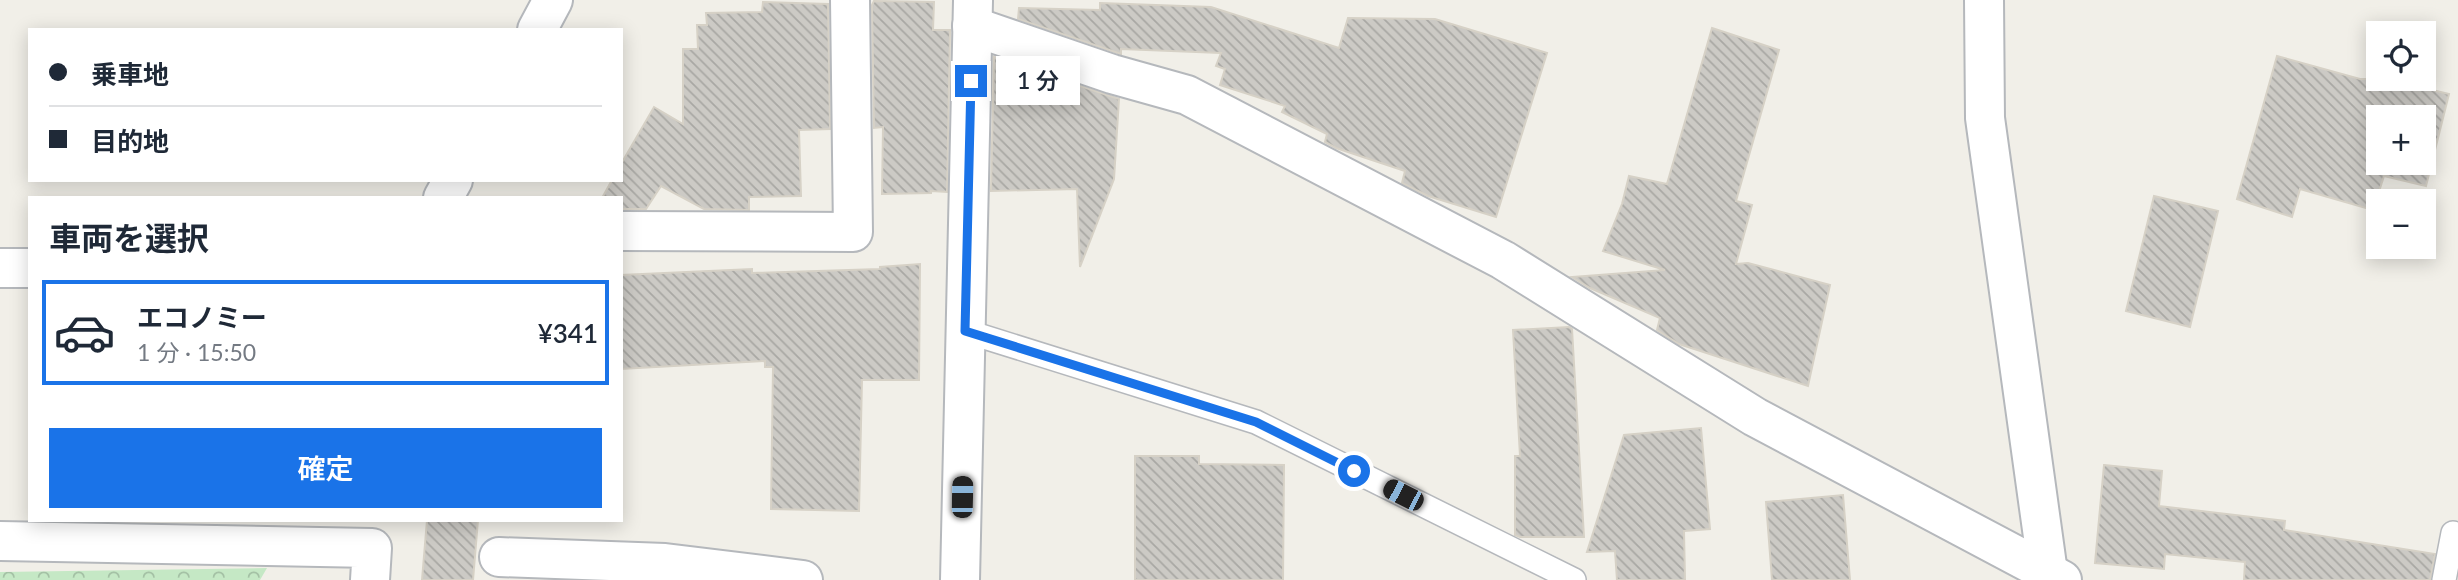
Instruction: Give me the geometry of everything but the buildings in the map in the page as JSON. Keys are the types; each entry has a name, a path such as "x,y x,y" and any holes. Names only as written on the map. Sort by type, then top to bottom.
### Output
{"street":[{"path":"538,28 553,0"},
{"path":"623,231 853,232 850,0"},
{"path":"1984,0 1985,118 2053,577"},
{"path":"960,580 973,13 1112,74 1187,95 1503,260 1755,417 2053,577"},
{"path":"0,268 28,268"},
{"path":"0,541 261,533 372,548 370,580"},
{"path":"499,557 665,563 803,580"}],"lane":[{"path":"965,331 1256,422 1574,580"},
{"path":"2444,580 2453,533"}],"green space":[{"path":"267,568 260,580 0,580 0,572"}],"route":[{"path":"971,81 965,331 1256,422 1354,471"}]}
